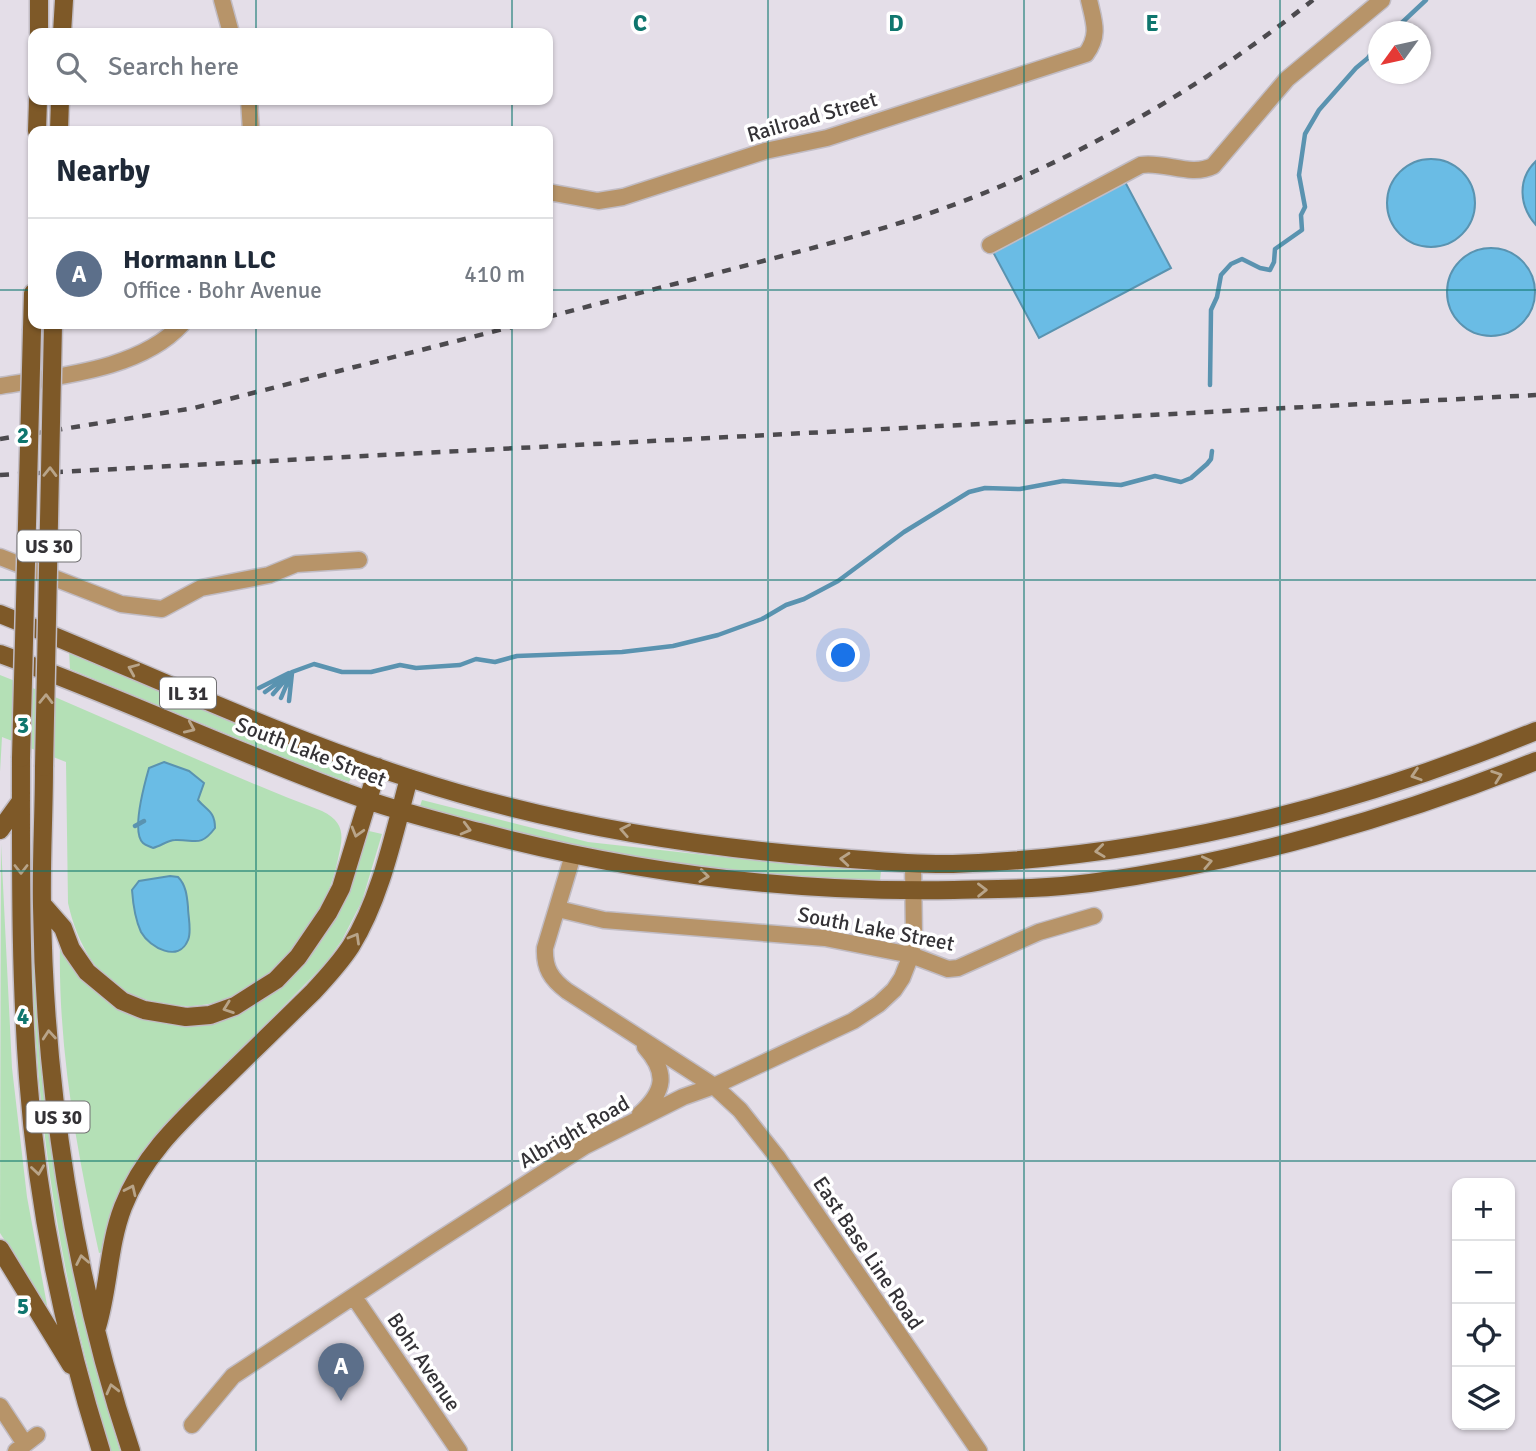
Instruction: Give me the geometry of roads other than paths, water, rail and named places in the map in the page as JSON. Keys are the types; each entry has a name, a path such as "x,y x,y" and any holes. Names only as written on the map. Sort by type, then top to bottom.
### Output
{"main road":[{"path":"39,28 40,0"},
{"path":"62,28 64,0"},
{"path":"37,126 38,105"},
{"path":"59,126 60,105"},
{"name":"US 30","path":"32,329 21,758 22,989 28,1079 41,1191 58,1288 80,1382 101,1451"},
{"name":"US 30","path":"53,329 42,904 48,1029 70,1201 96,1327 131,1451"},
{"name":"South Lake Street","path":"0,614 84,647 260,724 409,778 566,819 716,846 913,864"},
{"name":"South Lake Street","path":"0,654 75,681 264,761 366,800 573,855"},
{"name":"IL 31","path":"913,864 999,862 1093,852 1233,827 1353,795 1480,753 1536,731"},
{"name":"IL 31","path":"573,855 741,881 804,887 914,891 1024,889 1067,885 1205,862 1320,833 1400,810 1536,761"},
{"path":"42,904 63,928 71,949 87,972 122,1001 164,1015 186,1017 210,1015 235,1006 265,989 298,957 315,934 341,888 378,767"},
{"path":"96,1327 105,1300 115,1234 123,1207 138,1175 164,1137 336,967 360,929 370,907 409,778"},
{"path":"0,830 21,801"},
{"path":"0,1249 80,1382"}],"street":[{"path":"222,0 230,28"},
{"name":"Railroad Street","path":"553,193 598,201 623,197 765,151 827,138 1086,54 1094,42 1095,25 1089,0"},
{"path":"990,245 1141,165 1154,164 1196,170 1213,166 1287,79 1382,0"},
{"path":"249,105 251,126"},
{"path":"0,386 76,374 133,357 165,340 177,329"},
{"path":"0,557 121,604 162,609 201,589 269,575 296,564 359,560"},
{"name":"East Base Line Road","path":"573,855 545,948 547,970 567,991 714,1086 740,1110 778,1158 979,1451"},
{"name":"Albright Road","path":"192,1425 233,1376 584,1146 632,1121 714,1086 870,1011 894,990 911,956 914,938 913,864"},
{"name":"South Lake Street","path":"558,909 604,920 825,938 911,956 948,969 958,968 1040,932 1094,916"},
{"path":"632,1121 652,1103 661,1086 660,1071 655,1058 637,1037"},
{"name":"Bohr Avenue","path":"354,1297 459,1451"},
{"path":"0,1406 26,1444"}],"water":[{"path":"1431,159 1448,162 1462,172 1472,186 1475,203 1472,220 1462,234 1448,244 1431,247 1414,244 1400,234 1390,220 1387,203 1390,186 1400,172 1414,162"},
{"path":"1536,161 1536,225 1526,210 1522,193 1526,176"},
{"path":"1124,180 1171,268 1039,338 992,250"},
{"path":"1491,248 1508,251 1522,261 1532,275 1535,292 1532,309 1522,323 1508,333 1491,336 1474,333 1460,323 1450,309 1447,292 1450,275 1460,261 1474,251"},
{"path":"164,762 189,771 204,783 198,800 212,815 215,828 201,840 172,840 153,848 144,844 140,837 140,807 149,768"},
{"path":"178,877 184,887 190,928 184,947 172,952 157,948 141,932 132,890 139,881"}],"waterway":[{"path":"1404,21 1426,0"},
{"path":"1210,385 1211,310 1217,297 1221,275 1231,264 1242,259 1270,270 1275,249 1302,230 1301,215 1305,207 1299,175 1305,134 1319,110 1368,58"},
{"path":"273,694 292,672 314,664 342,672 371,672 400,665 416,668 460,665 476,659 495,662 517,656 622,652 673,646 718,635 762,619 838,581 904,532 969,492 985,488 1020,489 1063,481 1121,485 1155,476 1181,482 1191,478 1207,464 1212,451"},
{"path":"259,688 289,673"},
{"path":"289,701 292,673"},
{"path":"265,692 283,679"},
{"path":"281,698 289,679"},
{"path":"135,826 144,821"}],"railway":[{"path":"553,316 860,235 956,204 1004,185 1051,164 1142,116 1230,61 1313,0"},
{"path":"0,439 194,408 503,329"},
{"path":"0,475 1536,395"}],"place":[{"name":"Hormann LLC","path":"341,1401"}]}
